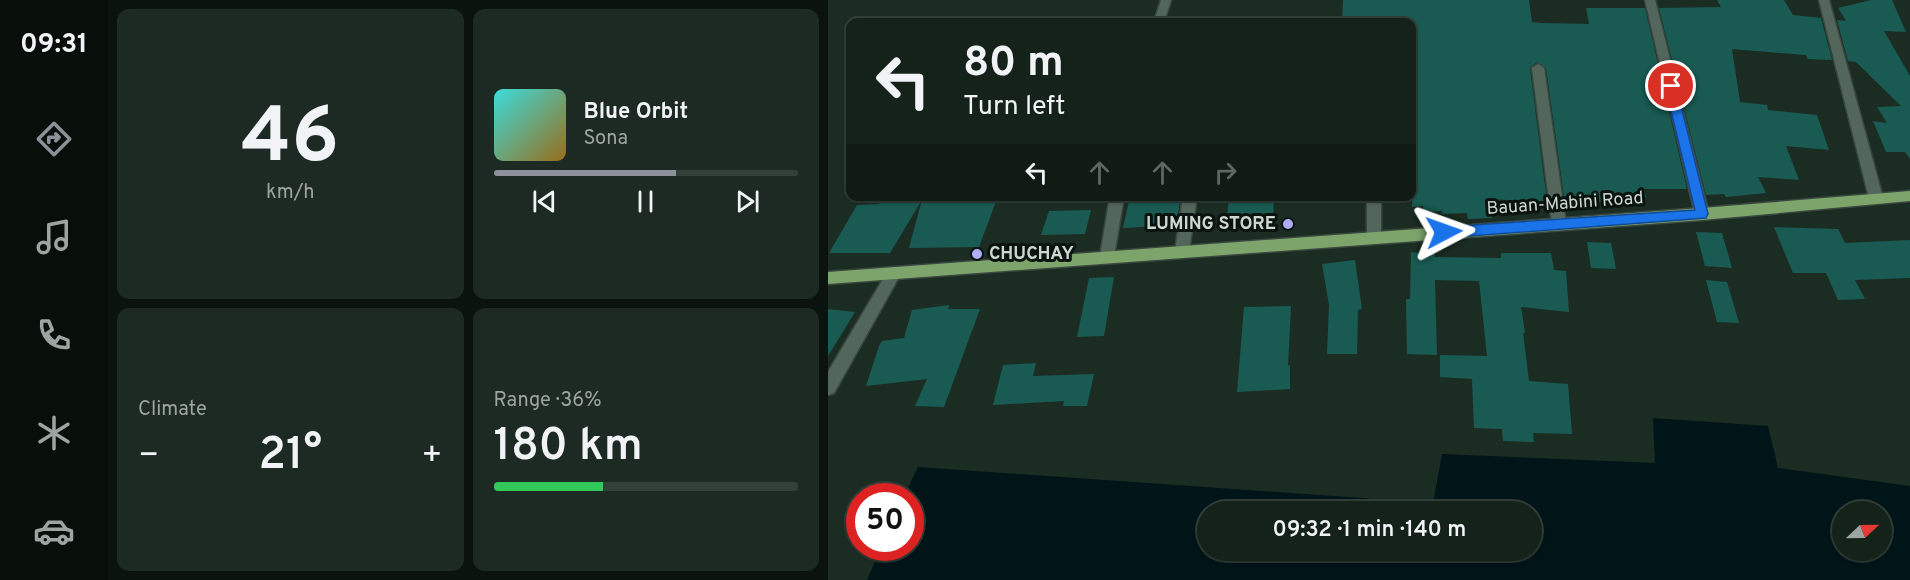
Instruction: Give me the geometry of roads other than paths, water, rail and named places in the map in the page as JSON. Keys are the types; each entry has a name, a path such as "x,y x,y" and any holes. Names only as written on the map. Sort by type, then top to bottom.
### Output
{"main road":[{"name":"Bauan-Mabini Road","path":"828,278 1182,250 1702,214 1910,196"}],"street":[{"path":"1160,18 1167,0"},
{"path":"1650,0 1702,214"},
{"path":"1824,0 1876,198"},
{"path":"1538,68 1559,224"},
{"path":"1107,256 1116,201"},
{"path":"1182,250 1189,201"},
{"path":"1374,201 1374,237"},
{"path":"828,387 894,273"}],"place":[{"name":"LUMING STORE","path":"1288,224"},
{"name":"CHUCHAY","path":"977,254"}]}
